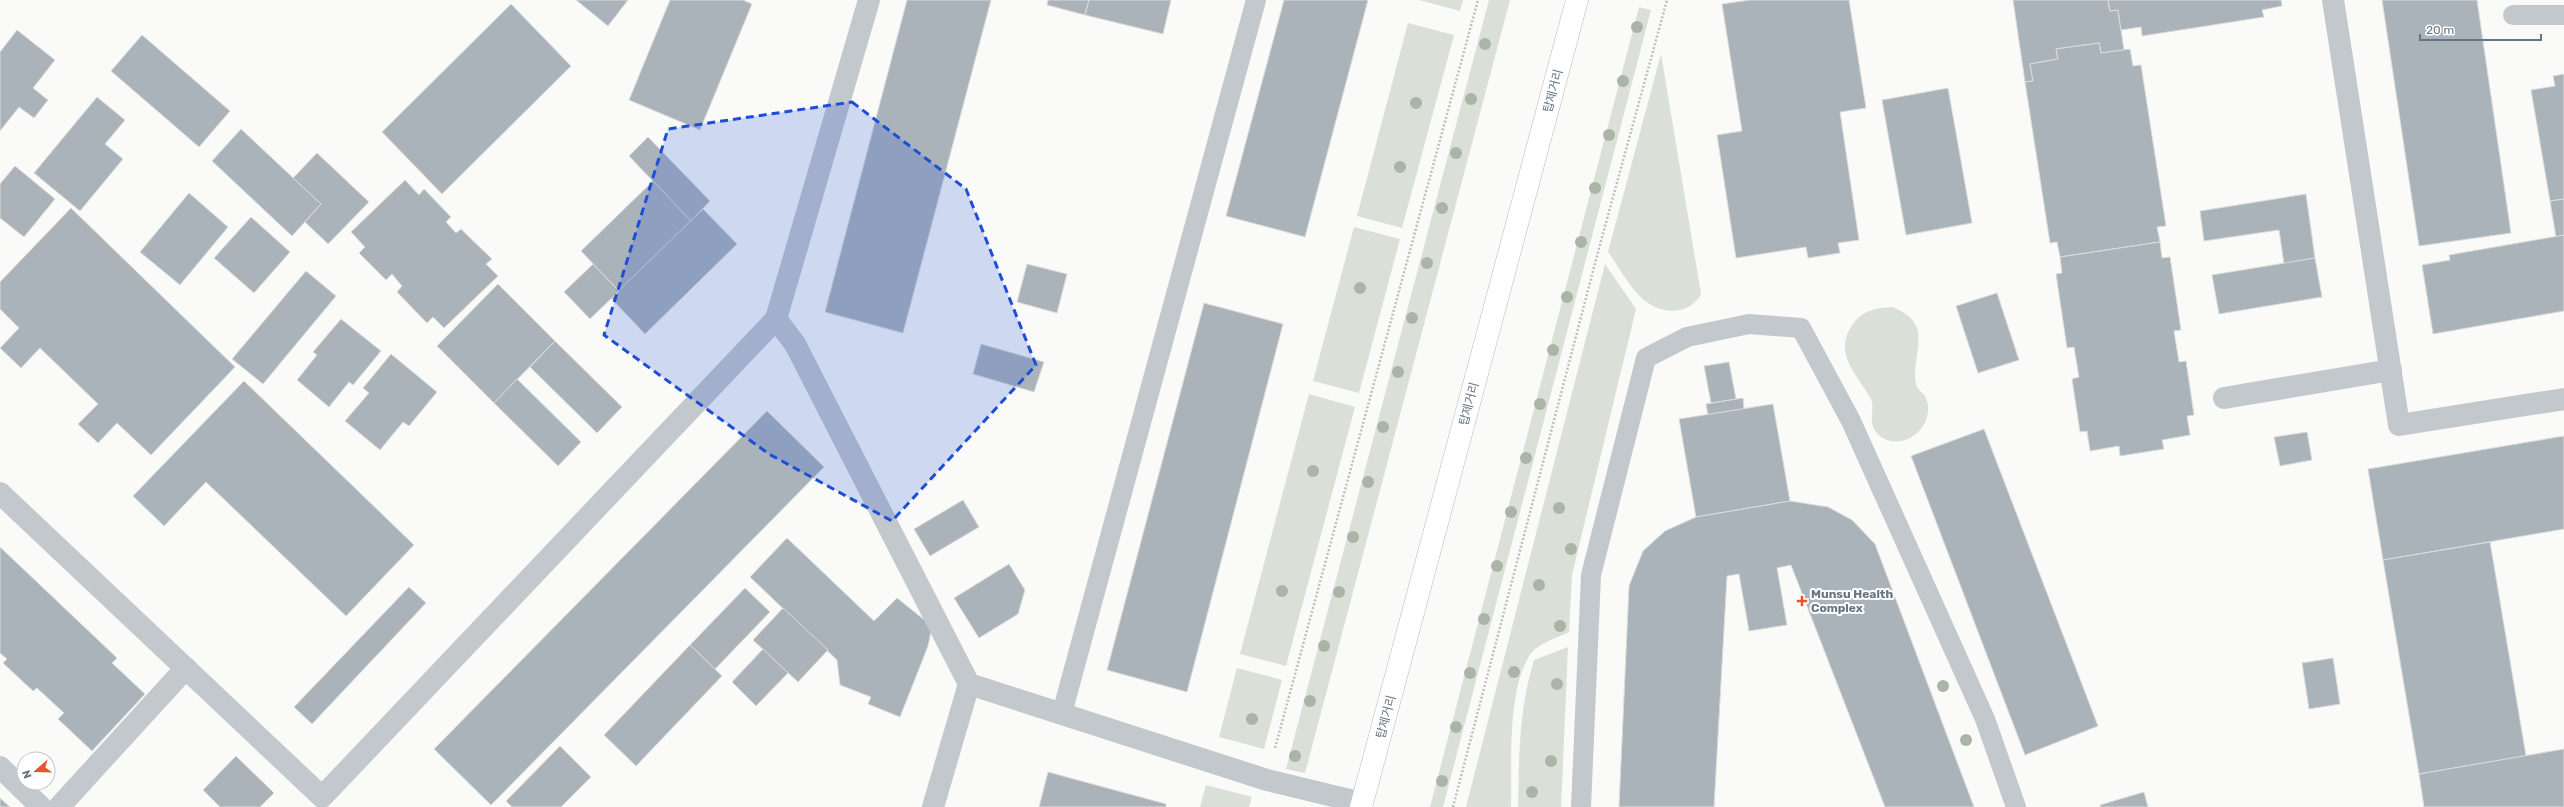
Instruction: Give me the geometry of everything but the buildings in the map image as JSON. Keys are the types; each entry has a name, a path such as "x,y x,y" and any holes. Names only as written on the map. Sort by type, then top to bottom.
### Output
{"main road":[{"name":"탑제거리","path":"1362,805 1577,0"}],"street":[{"path":"0,493 186,668 318,802 776,319 869,0"},
{"path":"2333,0 2399,425 2564,399"},
{"path":"776,319 795,344 969,684 933,807"},
{"path":"2224,398 2390,370"},
{"path":"59,807 186,668"},
{"path":"969,684 1267,780 1362,805"},
{"path":"0,767 40,807"}],"lane":[{"path":"1062,713 1256,0"},
{"path":"2513,15 2564,15"},
{"path":"1581,807 1591,575 1646,358 1687,337 1749,324 1801,328 1851,421 1985,719 2016,807"}],"path":[{"path":"1267,780 1478,0"},
{"path":"1453,807 1594,267 1667,0"}],"highlighted area":[{"path":"852,102 966,189 1036,365 892,521 769,454 604,335 668,129"}],"shaded area":[{"path":"1419,0 1463,0 1460,11"},
{"path":"1489,0 1510,0 1305,773 1286,769"},
{"path":"1639,7 1651,10 1443,807 1430,807"},
{"path":"1408,23 1454,35 1402,228 1357,216"},
{"path":"1661,54 1701,294 1697,300 1687,308 1680,310 1667,310 1655,307 1646,301 1629,283 1608,252"},
{"path":"1354,227 1400,239 1359,393 1313,381"},
{"path":"1605,264 1636,309 1572,575 1569,632 1540,645 1535,649 1528,658 1521,673 1514,710 1512,731 1511,807 1466,807"},
{"path":"1892,307 1905,314 1914,322 1918,330 1919,340 1915,372 1916,384 1918,389 1925,396 1928,405 1927,418 1920,430 1915,435 1903,441 1897,442 1884,439 1874,429 1872,422 1871,399 1849,363 1845,344 1847,335 1857,319 1875,309"},
{"path":"1309,394 1355,407 1286,666 1240,654"},
{"path":"1568,647 1561,807 1518,807 1521,733 1525,697 1534,660"},
{"path":"1237,668 1282,680 1264,749 1219,737"},
{"path":"1206,785 1252,797 1249,807 1200,807"}],"place":[{"name":"Munsu Health Complex","path":"1802,601"}]}
